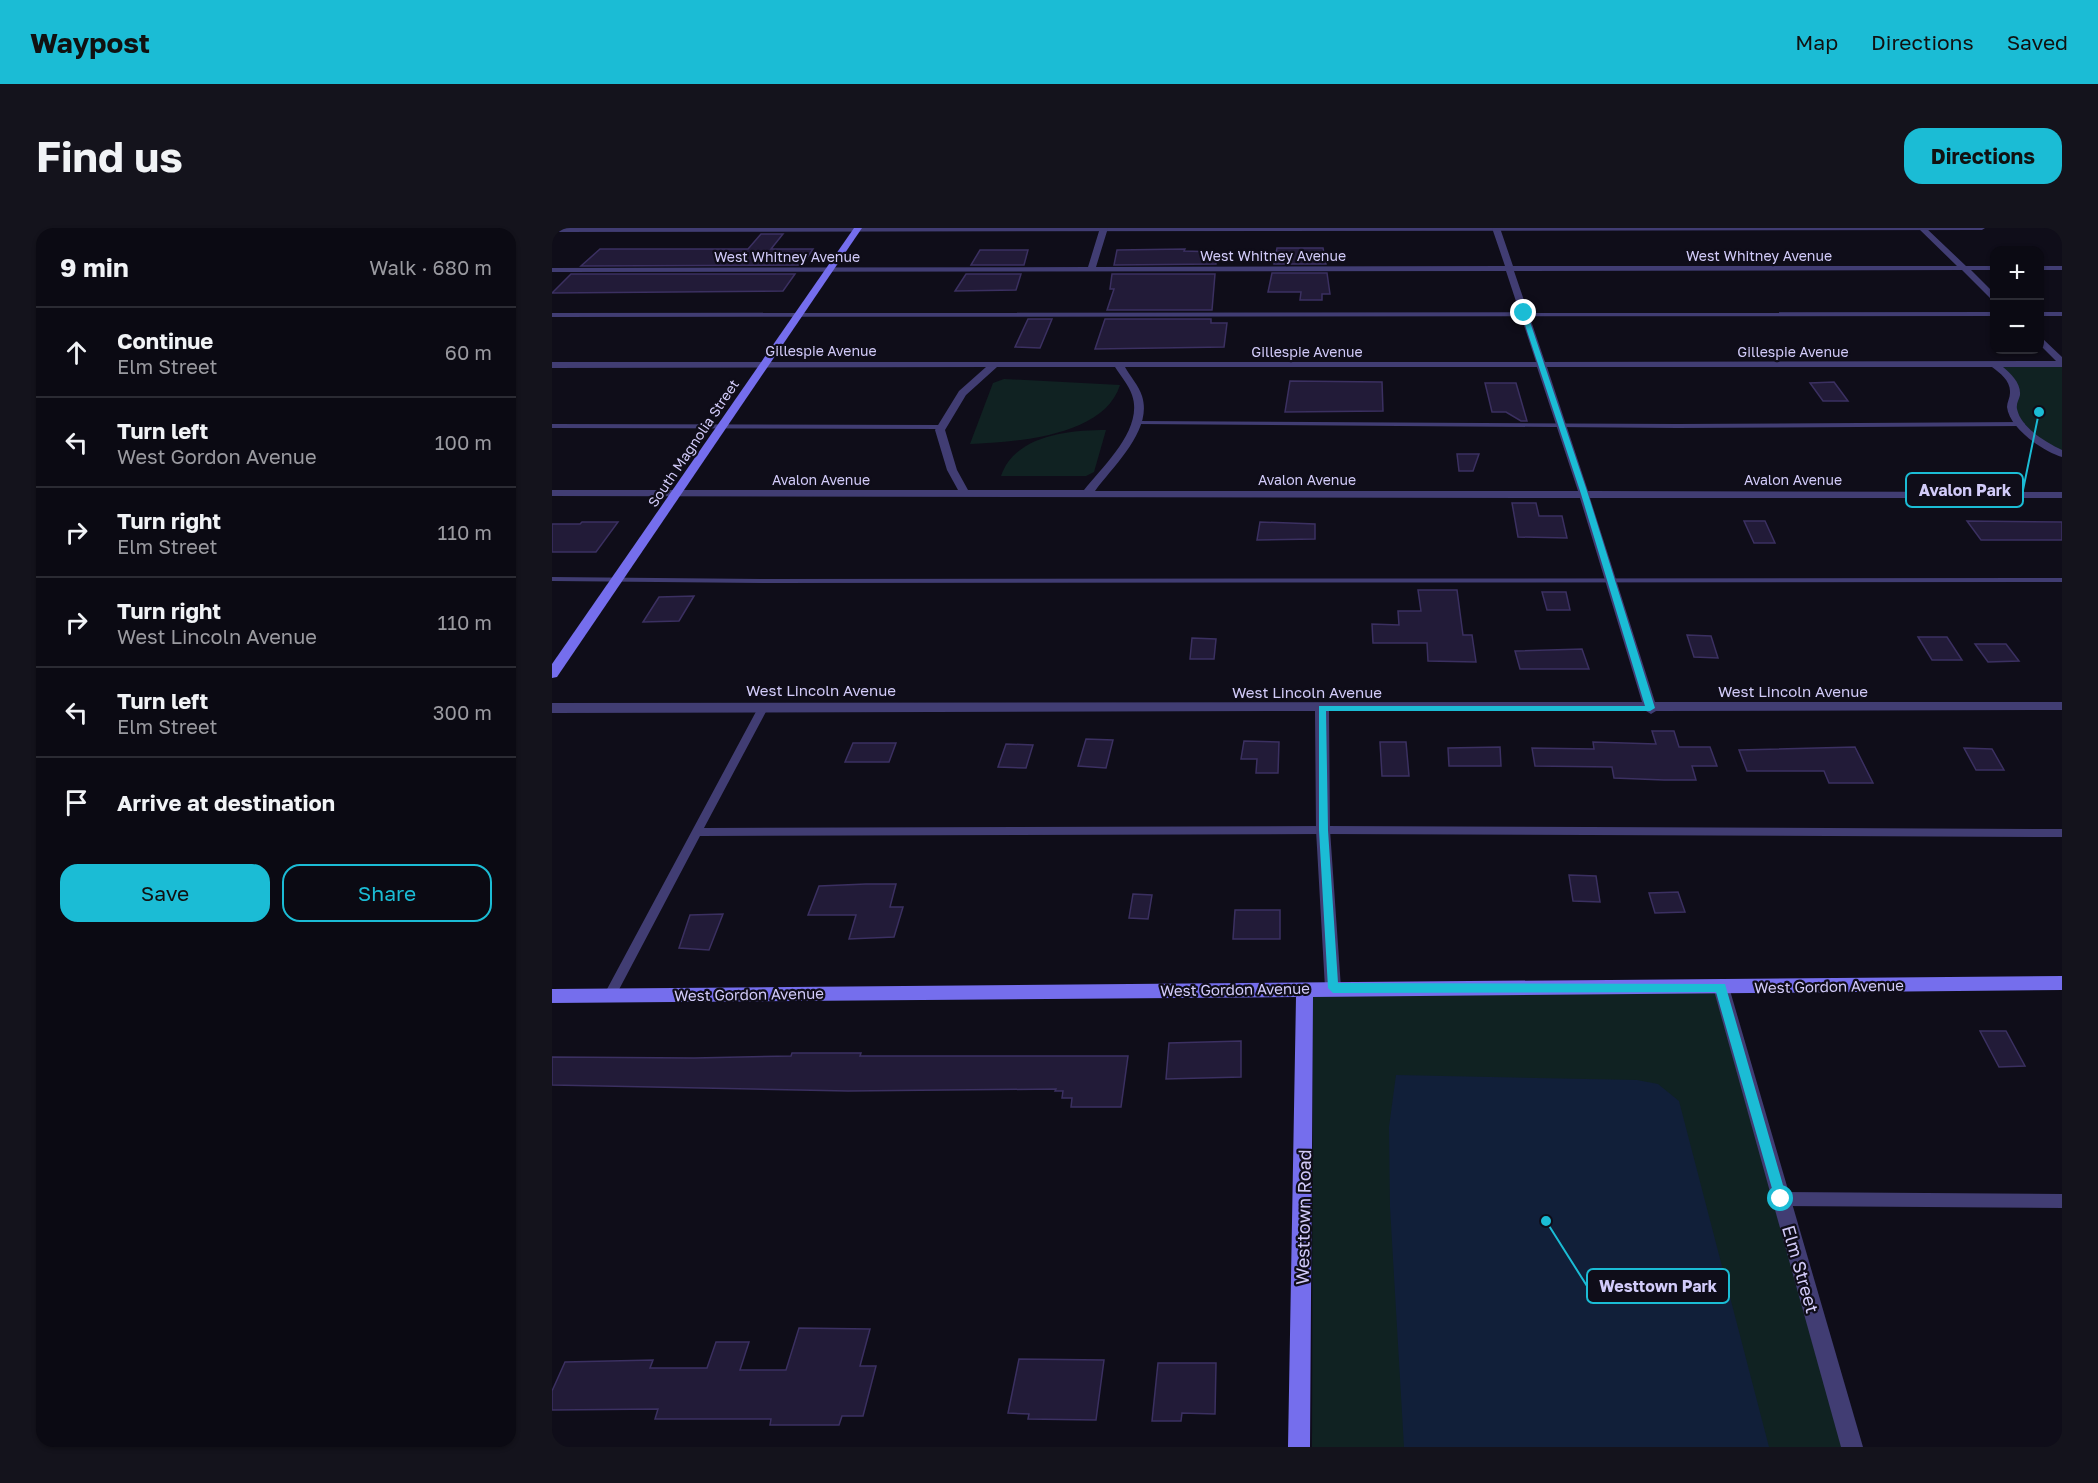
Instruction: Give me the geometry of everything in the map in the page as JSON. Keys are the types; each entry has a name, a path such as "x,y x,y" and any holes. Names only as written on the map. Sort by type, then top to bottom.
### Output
{"street":[{"path":"1922,228 1990,292"},
{"name":"South Magnolia Street","path":"552,674 858,229"},
{"path":"1091,269 1104,229"},
{"path":"1496,229 1584,494 1650,708"},
{"name":"West Whitney Avenue","path":"552,270 1990,268"},
{"path":"2044,268 2062,268"},
{"path":"2044,345 2062,363"},
{"name":"Gillespie Avenue","path":"552,365 1541,366 2062,363"},
{"path":"965,494 945,452 940,430 962,393 995,364"},
{"path":"1087,494 1100,479 1138,423 1137,396 1118,364"},
{"path":"1994,364 2013,382 2016,392 2012,407 2022,424 2043,446 2062,454"},
{"name":"Avalon Avenue","path":"552,493 2062,495"},
{"name":"West Lincoln Avenue","path":"552,708 2062,706"},
{"path":"1322,708 1323,830 1333,988"},
{"name":"West Gordon Avenue","path":"552,996 2062,983"},
{"name":"Elm Street","path":"1721,987 1852,1447"},
{"name":"Westtown Road","path":"1299,1447 1305,988"}],"lane":[{"path":"552,230 1982,228"},
{"path":"552,315 1990,314"},
{"path":"2044,314 2062,314"},
{"path":"1138,423 2022,424"},
{"path":"552,426 942,427"},
{"path":"552,579 762,581 2062,580"},
{"path":"609,995 764,706"},
{"path":"697,832 1323,830 2062,833"},
{"path":"1781,1199 2062,1201"}],"shaded area":[{"path":"1997,365 2062,365 2062,453 2040,440 2023,422 2014,407 2018,392"},
{"path":"1004,379 1120,385 1111,402 1096,416 1077,426 1033,438 970,444 993,383"},
{"path":"1106,430 1094,472 1086,476 1001,476 1008,462 1031,443 1076,431"},
{"path":"1715,992 1844,1447 1312,1447 1313,995"}],"water":[{"path":"1396,1075 1637,1080 1658,1084 1679,1101 1769,1447 1404,1447 1390,1207 1389,1127"}],"building":[{"path":"761,234 783,234 771,249 813,249 802,265 581,266 600,249 748,249"},
{"path":"1277,248 1323,248 1326,264 1274,264"},
{"path":"1185,249 1184,251 1217,252 1216,264 1114,265 1117,250"},
{"path":"980,250 1028,250 1024,265 971,265"},
{"path":"1272,273 1327,273 1330,294 1322,294 1322,300 1300,300 1301,292 1268,292"},
{"path":"571,274 795,274 783,291 552,293"},
{"path":"966,274 1021,274 1016,290 955,291"},
{"path":"1112,274 1215,274 1212,310 1107,310 1114,289 1110,289"},
{"path":"1028,319 1052,319 1040,348 1015,347"},
{"path":"1105,319 1211,319 1211,323 1227,323 1224,347 1095,349"},
{"path":"1290,381 1382,382 1383,411 1285,412"},
{"path":"1834,382 1848,401 1823,401 1810,383"},
{"path":"1485,383 1516,383 1527,421 1521,421 1506,412 1492,412"},
{"path":"1457,454 1479,454 1473,471 1459,471"},
{"path":"1512,503 1536,503 1539,516 1562,516 1567,538 1518,537"},
{"path":"1744,521 1765,521 1775,543 1754,543"},
{"path":"1967,521 2062,522 2062,540 1981,540"},
{"path":"582,522 618,522 596,552 552,552 552,524 580,524"},
{"path":"1260,522 1315,524 1315,539 1257,540"},
{"path":"1418,590 1457,590 1463,635 1472,635 1476,662 1428,661 1427,643 1373,643 1372,624 1399,625 1398,611 1421,611"},
{"path":"1542,592 1566,592 1570,610 1547,610"},
{"path":"694,596 679,621 643,622 659,597"},
{"path":"1687,635 1711,636 1718,658 1694,657"},
{"path":"1918,637 1947,637 1962,660 1932,660"},
{"path":"1192,638 1216,639 1214,659 1190,659"},
{"path":"1975,644 2006,644 2019,661 1988,662"},
{"path":"1582,649 1589,669 1520,669 1515,651"},
{"path":"1652,731 1674,731 1679,747 1710,747 1717,766 1692,766 1696,780 1664,780 1614,778 1612,767 1535,766 1532,748 1594,749 1593,742 1656,744"},
{"path":"1086,739 1113,740 1106,768 1078,766"},
{"path":"1244,741 1279,742 1278,773 1256,773 1257,759 1241,759"},
{"path":"1380,742 1406,742 1409,776 1382,776"},
{"path":"853,743 896,743 889,762 845,762"},
{"path":"1006,744 1033,745 1026,768 998,767"},
{"path":"1500,747 1501,766 1449,766 1448,748"},
{"path":"1855,747 1873,783 1829,783 1824,771 1747,771 1739,750"},
{"path":"1964,748 1992,749 2004,770 1976,770"},
{"path":"1569,875 1596,876 1600,902 1573,901"},
{"path":"896,884 890,907 903,907 894,937 849,939 856,915 808,915 819,886"},
{"path":"1678,892 1685,912 1655,913 1649,893"},
{"path":"1133,894 1152,895 1148,919 1129,918"},
{"path":"1235,910 1280,910 1280,939 1233,939"},
{"path":"723,914 709,950 679,948 690,915"},
{"path":"1980,1031 2006,1031 2025,1066 1999,1067"},
{"path":"1241,1041 1241,1077 1166,1079 1169,1043"},
{"path":"792,1053 861,1053 860,1056 1128,1056 1121,1107 1071,1107 1072,1098 1062,1098 1063,1091 1055,1091 1056,1089 848,1091 552,1085 552,1057 694,1058 791,1056"},
{"path":"799,1328 870,1329 860,1366 876,1366 863,1416 842,1416 839,1425 770,1425 771,1419 655,1419 658,1409 552,1410 552,1391 565,1362 653,1360 650,1368 707,1368 716,1342 749,1342 740,1370 786,1370"},
{"path":"1019,1359 1104,1360 1096,1420 1028,1419 1029,1414 1008,1413"},
{"path":"1158,1363 1216,1363 1215,1414 1182,1413 1181,1421 1152,1421"}],"place":[{"name":"Avalon Park","path":"2039,412"},
{"name":"Westtown Park","path":"1546,1221"}],"route":[{"path":"1524,313 1584,494 1650,708 1322,708 1323,830 1333,988 1721,987 1781,1199"}]}
